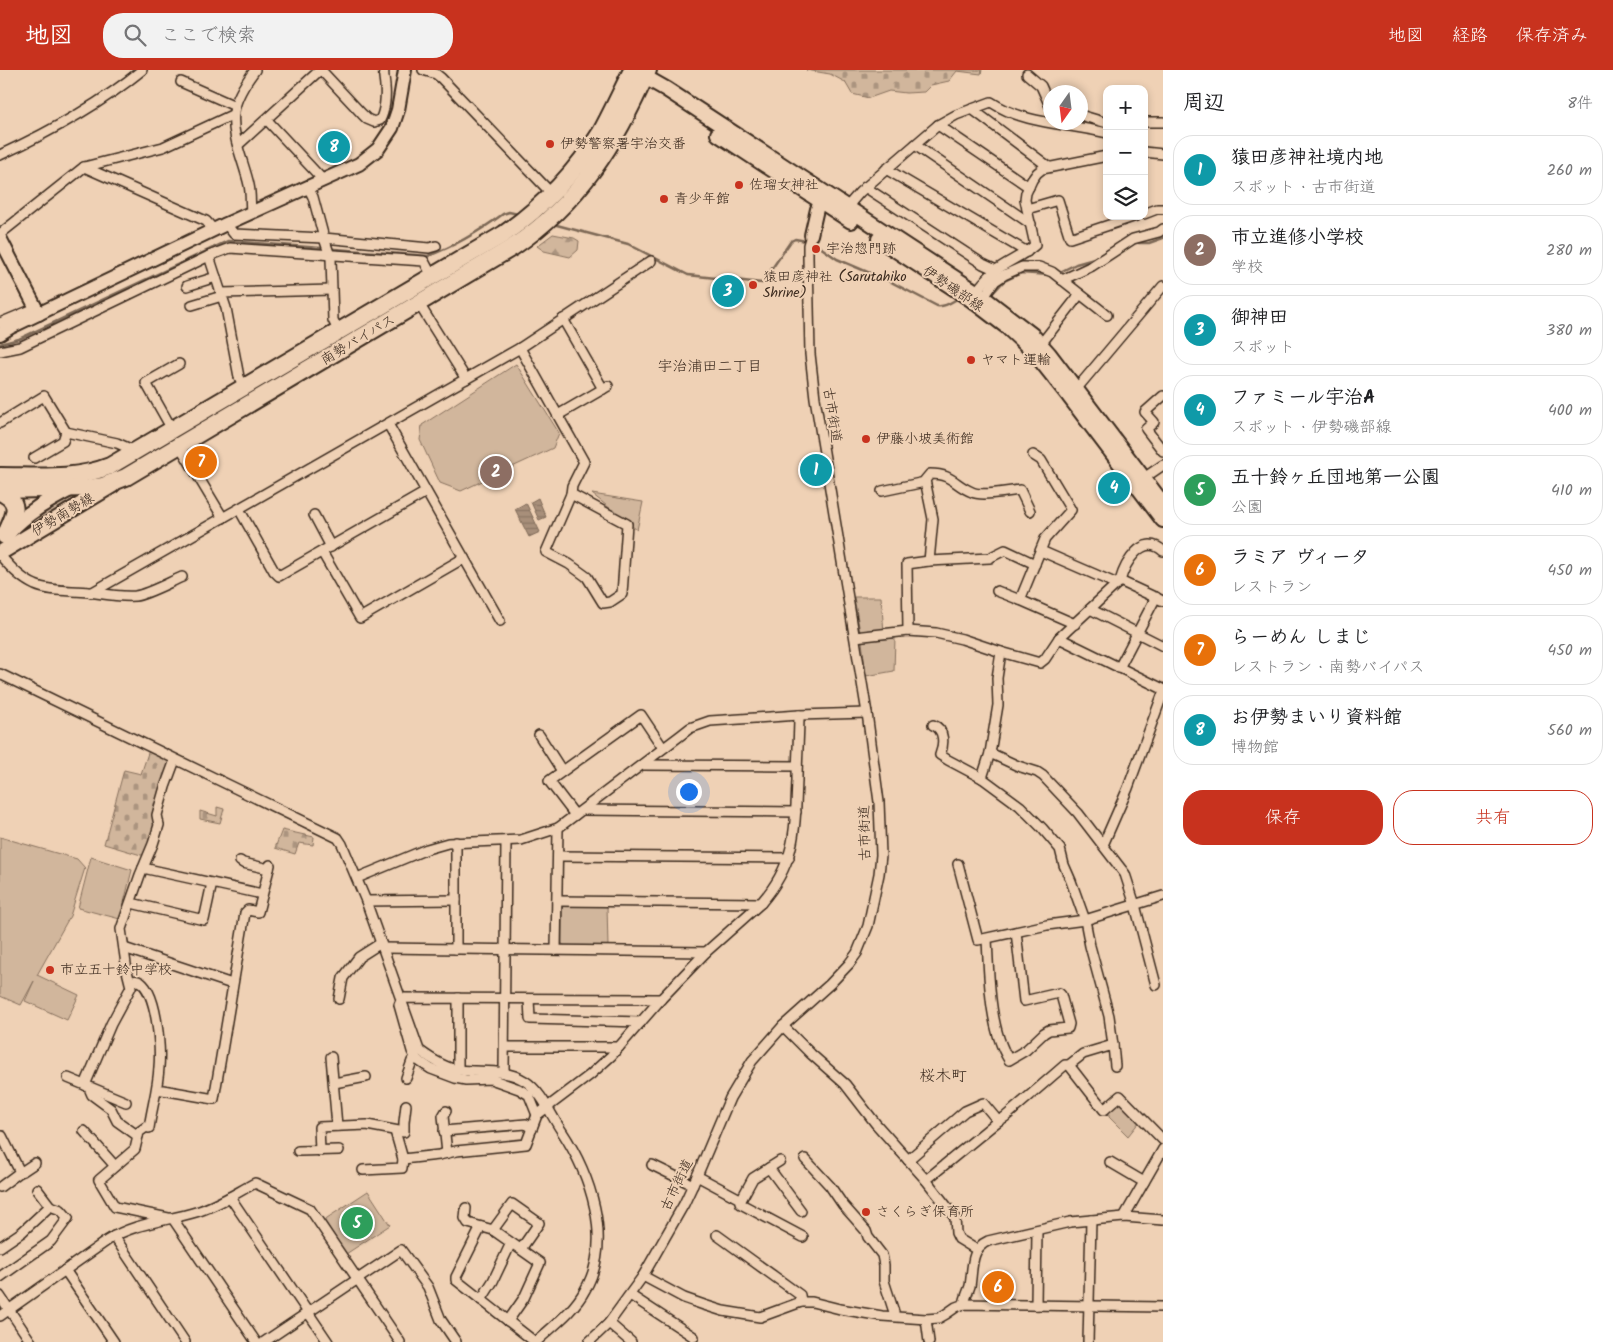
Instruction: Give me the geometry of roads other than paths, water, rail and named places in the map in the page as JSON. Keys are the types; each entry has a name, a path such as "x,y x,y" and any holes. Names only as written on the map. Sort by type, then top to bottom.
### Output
{"highway":[{"name":"南勢バイパス","path":"0,476 81,475 97,472 110,466 504,234 551,194 589,150 639,72"},
{"name":"南勢バイパス","path":"0,491 88,488 103,486 126,477 513,247 559,211 587,179 615,136 639,72"},
{"path":"0,491 14,501 15,510 2,540"}],"main road":[{"name":"伊勢磯部線","path":"639,72 823,196 972,300 1006,326 1073,392 1163,504"},
{"name":"伊勢磯部線","path":"823,196 847,207 980,294 1008,315 1041,344 1163,520"},
{"name":"伊勢南勢線","path":"2,540 25,516 110,466"},
{"name":"伊勢南勢線","path":"0,554 126,477"}],"street":[{"path":"0,155 45,134 87,110 142,70"},
{"path":"251,212 250,187 234,126 235,110 242,90 255,70"},
{"path":"238,146 321,70 367,119 374,122 380,120 385,90 384,70"},
{"path":"2,329 251,212 359,164 373,154 383,143 395,122 405,70"},
{"path":"423,70 436,74 441,78 551,194 559,211"},
{"path":"1027,74 1043,89"},
{"path":"181,82 235,110"},
{"path":"847,207 865,187 938,125 950,118 991,102 1005,111 1020,117 1039,122 1103,132"},
{"path":"972,109 1049,168"},
{"path":"38,311 0,236 84,167 163,147 235,110"},
{"path":"1088,117 1103,122"},
{"path":"267,120 323,180"},
{"path":"1148,122 1163,122"},
{"path":"938,125 1029,187"},
{"path":"915,145 1031,224"},
{"path":"1148,152 1163,154"},
{"path":"980,294 985,281 996,270 1027,252 1035,245 1025,200 1029,187 1037,173 1042,169 1103,157"},
{"path":"84,167 206,221 214,230"},
{"path":"886,169 1027,252"},
{"path":"308,187 313,197 332,259 333,320 338,332"},
{"path":"865,187 996,270"},
{"path":"810,235 817,209 823,196"},
{"path":"1027,209 1058,200 1070,238 1124,220"},
{"path":"1148,212 1163,209"},
{"path":"226,224 234,234 429,248 436,246"},
{"path":"1062,280 1092,266 1133,239 1159,232 1163,229"},
{"name":"古市街道","path":"589,1342 609,1323 643,1276 695,1181 719,1121 752,1060 783,1026 830,984 857,953 868,926 879,874 881,855 879,802 867,713 815,398 810,354 808,245 810,235"},
{"path":"0,351 20,347 209,256 230,248 329,253 424,261 432,276"},
{"path":"209,256 226,308 239,377 244,387"},
{"path":"91,592 520,348 651,261"},
{"path":"980,294 1004,275 1022,267 1039,267 1052,272 1107,315"},
{"path":"187,286 216,277"},
{"path":"1073,392 1163,286"},
{"path":"192,305 221,294 332,290"},
{"path":"1041,344 1080,294"},
{"path":"419,304 466,379"},
{"path":"558,415 605,387 563,319"},
{"path":"520,348 584,462 572,486 571,494 546,552 584,574 603,603 610,602 622,594 627,524 571,494"},
{"path":"179,364 146,383 180,446 223,518"},
{"path":"0,423 44,396 66,432 117,443 135,451"},
{"path":"1163,396 1145,412 1154,422 1146,429 1163,451"},
{"path":"388,424 500,620"},
{"path":"34,458 63,441 66,432"},
{"path":"1020,600 1045,539 1071,510 1040,460 1033,455"},
{"path":"1144,478 1163,465"},
{"path":"929,562 933,519 925,480 930,474 949,477 962,487 977,494 1020,490 1030,511"},
{"path":"882,491 925,482"},
{"path":"239,509 274,571 279,576 426,492"},
{"path":"314,515 331,547"},
{"path":"855,638 908,631 936,634 962,639 1040,662 1045,659 1059,638 1119,582 1122,572 1137,550 1151,545 1163,551"},
{"path":"908,631 907,564 992,557 1005,550 1035,564"},
{"path":"1041,551 1159,599 1119,668"},
{"path":"322,552 360,618 464,558"},
{"path":"0,554 18,574 36,586 45,588 91,592 103,595 137,596 182,577"},
{"path":"997,591 1074,624"},
{"path":"1090,609 1163,646"},
{"path":"1059,638 1163,691 1128,788 1103,845"},
{"path":"982,778 990,753 998,705 998,678 1001,652"},
{"path":"0,674 338,838 366,901 419,1050 430,1058 458,1070 504,1072 512,1074 532,1086 569,1142 584,1173 598,1226 598,1244 594,1270 586,1290 571,1309 536,1342 458,1283 456,1277 482,1227"},
{"path":"357,878 427,849 448,843 521,840 558,828 690,728 710,721 867,713"},
{"path":"664,748 641,715 549,781 579,812 796,812"},
{"path":"403,1159 522,1146 526,1144 537,1115 590,1075 619,1047 706,952 761,903 777,882 793,845 799,715"},
{"path":"933,725 941,731 944,746 940,755 982,778 1020,806 1060,849 1064,865 1085,920 1090,946 1106,1002 1115,1066"},
{"path":"539,736 562,771"},
{"path":"990,753 1044,776 1078,812 1125,874 1156,985"},
{"path":"138,1136 117,1121 111,1108 92,1095 87,1086 111,1024 130,990 131,981 127,971 121,929 153,844 159,825 157,815 175,760"},
{"path":"642,765 797,766"},
{"path":"556,950 558,828"},
{"path":"504,1072 506,841"},
{"path":"456,842 456,949"},
{"path":"558,856 789,858"},
{"path":"157,1089 214,1099 245,913 248,910 258,912 269,867 243,863 240,860"},
{"path":"958,864 978,940 1047,925 1085,920 1163,896"},
{"path":"143,868 262,894"},
{"path":"131,904 204,920 212,883"},
{"path":"366,901 456,900"},
{"path":"557,901 761,903"},
{"path":"987,939 989,987 994,1015 999,1038 1009,1060 1026,1050 1044,1033 1050,1030 1068,1028 1069,1024 1061,995 1058,993 1024,1001 1016,932"},
{"path":"339,999 343,978 359,957 382,946 505,950 706,952"},
{"path":"124,948 232,984"},
{"path":"131,981 137,980 151,994 156,1014 160,1064 157,1089 149,1128 146,1127 139,1132 135,1149 99,1180 116,1207 173,1219 256,1342"},
{"path":"402,998 661,999"},
{"path":"402,998 399,1005 412,1051 416,1058 431,1069 455,1078 466,1080 491,1079 519,1088 529,1095 537,1115"},
{"path":"458,998 458,1070"},
{"path":"529,999 530,1019 641,1022"},
{"path":"783,1026 844,1084 876,1124 926,1180 955,1218 956,1233 960,1239 976,1250"},
{"path":"926,1180 1005,1117 1065,1065 1069,1065 1083,1054 1113,1045"},
{"path":"505,1046 619,1047"},
{"path":"331,1057 336,1126"},
{"path":"406,1078 412,1060 416,1058"},
{"path":"1069,1065 1104,1110 1120,1096 1163,1140"},
{"path":"334,1083 366,1077"},
{"path":"68,1078 126,1102"},
{"path":"908,1160 965,1111 983,1102 998,1121"},
{"path":"320,1151 318,1128 367,1125 395,1132 404,1132 406,1105"},
{"path":"446,1111 443,1116 447,1153"},
{"path":"444,1131 526,1124 532,1129"},
{"path":"84,1132 115,1166"},
{"path":"363,1170 402,1168 403,1159 395,1132"},
{"path":"0,1139 2,1136 20,1172"},
{"path":"1124,1217 1163,1149"},
{"path":"298,1151 339,1150"},
{"path":"806,1159 866,1231 868,1237 882,1255 884,1281 894,1312 893,1316"},
{"path":"740,1199 753,1178 780,1161"},
{"path":"1110,1162 1144,1182"},
{"path":"0,1187 34,1163"},
{"path":"652,1165 740,1199 741,1204 803,1237"},
{"path":"769,1168 801,1211"},
{"path":"0,1316 125,1230 210,1208 255,1183 310,1209 400,1342"},
{"path":"0,1277 47,1244 58,1233 68,1218 61,1210 50,1206 37,1189"},
{"path":"230,1197 328,1342"},
{"path":"494,1230 512,1204 539,1224 521,1249"},
{"path":"0,1247 22,1232 50,1206"},
{"path":"466,1208 466,1221 468,1223 494,1230 540,1263 524,1298 508,1321"},
{"path":"964,1304 969,1289 976,1250 980,1245 988,1241 1070,1222 1124,1217 1163,1220"},
{"path":"1088,1342 1091,1220"},
{"path":"1036,1305 1037,1230"},
{"path":"717,1235 800,1295 801,1302"},
{"path":"114,1236 185,1342"},
{"path":"481,1300 493,1281 511,1243"},
{"path":"264,1342 401,1250 428,1287 441,1320 456,1342"},
{"path":"65,1270 114,1342"},
{"path":"643,1276 684,1298 723,1311 760,1317 801,1302 812,1302 859,1312 926,1319 939,1318 964,1304 1163,1307"},
{"path":"630,1295 694,1337"},
{"path":"0,1296 31,1342"},
{"path":"926,1319 929,1342"},
{"path":"609,1323 631,1342"}],"waterway":[{"path":"0,344 19,339 228,241 428,256 467,238 503,214 509,212 518,214"},
{"path":"553,224 628,244 688,275 762,283 791,241 795,239 813,242 837,259 891,282 937,306 945,305 957,299"},
{"path":"1139,243 1149,243 1163,238"},
{"path":"1062,271 1076,264 1094,259 1124,240"},
{"path":"992,294 1004,281 1021,273 1049,275"}],"place":[{"name":"伊勢警察署宇治交番","path":"550,144"},
{"name":"お伊勢まいり資料館","path":"334,147"},
{"name":"佐瑠女神社","path":"739,185"},
{"name":"青少年館","path":"664,199"},
{"name":"宇治惣門跡","path":"816,249"},
{"name":"猿田彦神社 (Sarutahiko Shrine)","path":"753,285"},
{"name":"御神田","path":"728,291"},
{"name":"ヤマト運輸","path":"971,360"},
{"name":"伊藤小坡美術館","path":"866,439"},
{"name":"らーめん しまじ","path":"201,462"},
{"name":"猿田彦神社境内地","path":"816,470"},
{"name":"市立進修小学校","path":"496,472"},
{"name":"ファミール宇治A","path":"1114,488"},
{"name":"市立五十鈴中学校","path":"50,970"},
{"name":"さくらぎ保育所","path":"866,1212"},
{"name":"五十鈴ヶ丘団地第一公園","path":"357,1223"},
{"name":"ラミア ヴィータ","path":"998,1287"}],"district":[{"name":"宇治浦田二丁目","path":"710,367"},
{"name":"桜木町","path":"943,1076"}]}
